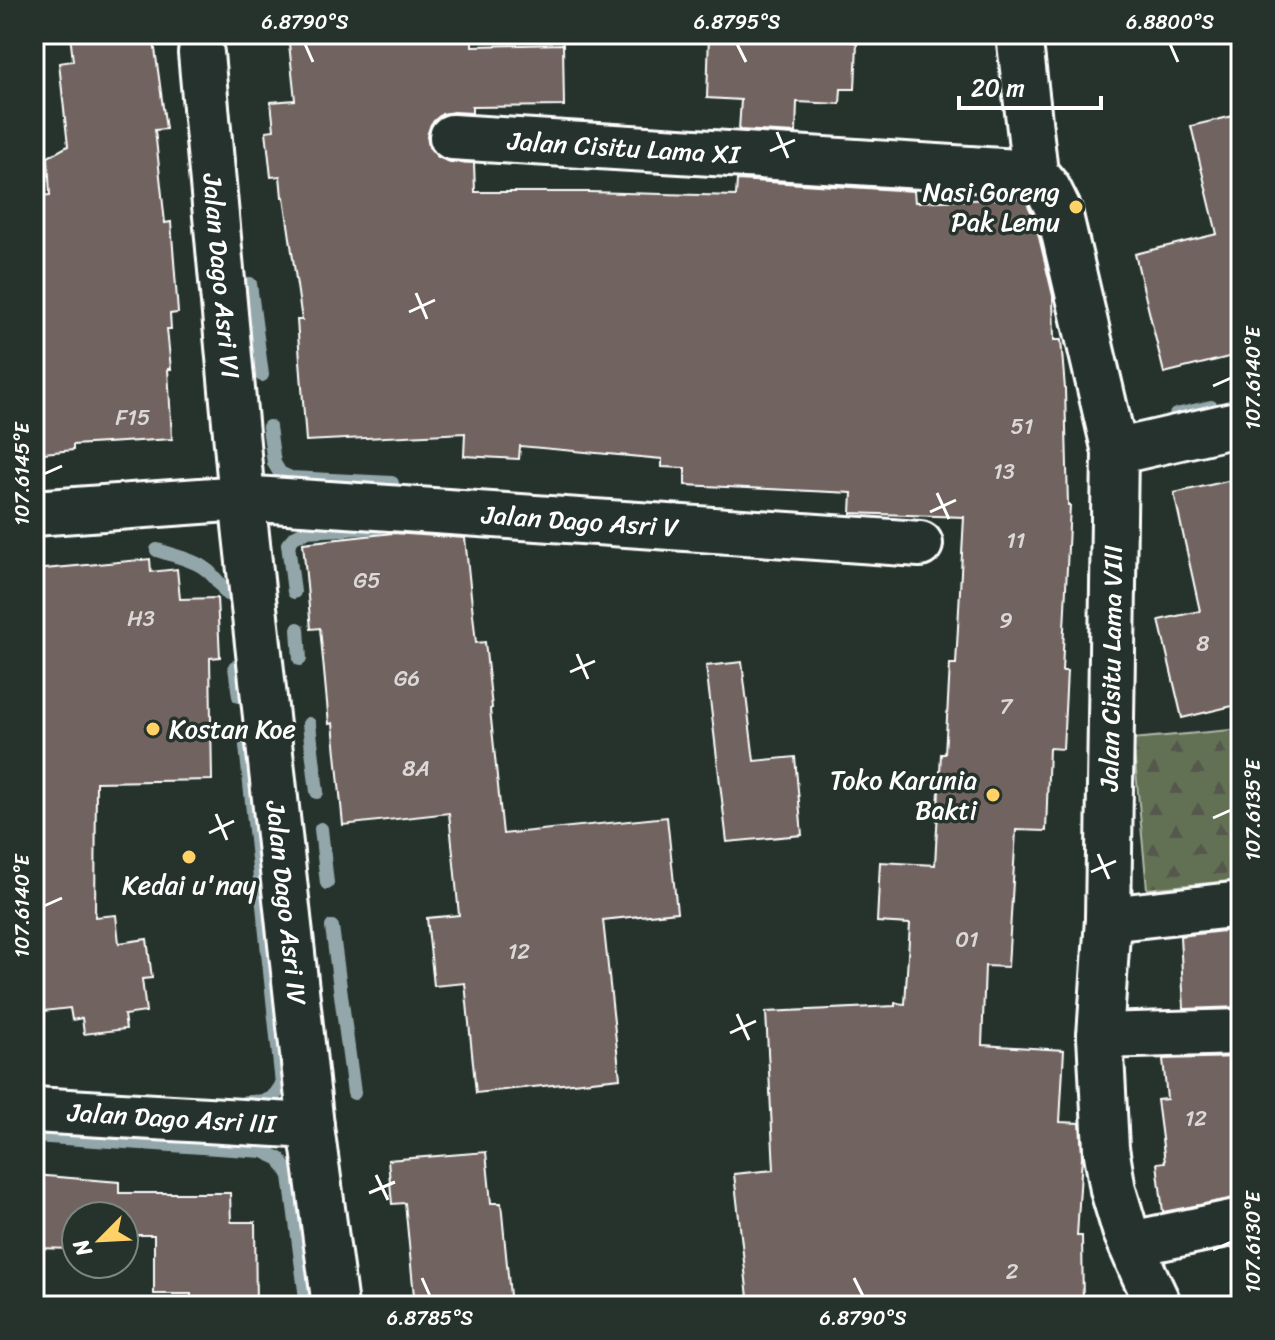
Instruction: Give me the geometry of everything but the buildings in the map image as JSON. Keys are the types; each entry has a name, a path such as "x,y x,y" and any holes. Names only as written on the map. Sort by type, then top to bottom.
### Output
{"street":[{"name":"Jalan Cisitu Lama VIII","path":"1019,34 1035,173 1048,189 1059,211 1115,452 1108,919 1100,1036 1106,1148 1113,1190 1131,1244 1159,1306"},
{"name":"Jalan Dago Asri VI","path":"201,53 242,498"},
{"name":"Jalan Cisitu Lama XI","path":"452,137 1035,173"},
{"path":"1115,452 1241,423"},
{"name":"Jalan Dago Asri V","path":"34,513 242,498 920,544"},
{"name":"Jalan Dago Asri IV","path":"242,498 311,1126 335,1306"},
{"path":"1108,919 1241,904"},
{"path":"1100,1036 1241,1032"},
{"name":"Jalan Dago Asri III","path":"34,1110 311,1126"},
{"path":"1131,1244 1241,1221"}],"green space":[{"path":"1241,729 1241,880 1147,889 1133,739"}],"waterway":[{"path":"250,284 262,375"},
{"path":"1176,415 1211,407"},
{"path":"269,427 274,463 280,473 291,478 392,483"},
{"path":"294,592 288,544 294,537 306,531 378,527"},
{"path":"157,550 205,568 227,594"},
{"path":"298,629 300,659"},
{"path":"235,667 239,696"},
{"path":"309,724 317,792"},
{"path":"246,746 282,1084 268,1100 246,1102"},
{"path":"321,829 327,883"},
{"path":"332,927 354,1093"},
{"path":"34,1136 263,1151 280,1159 290,1176 307,1306"}],"place":[{"name":"Nasi Goreng Pak Lemu","path":"1076,207"},
{"name":"Kostan Koe","path":"153,729"},
{"name":"Toko Karunia Bakti","path":"993,795"},
{"name":"Kedai u'nay","path":"189,857"}]}
